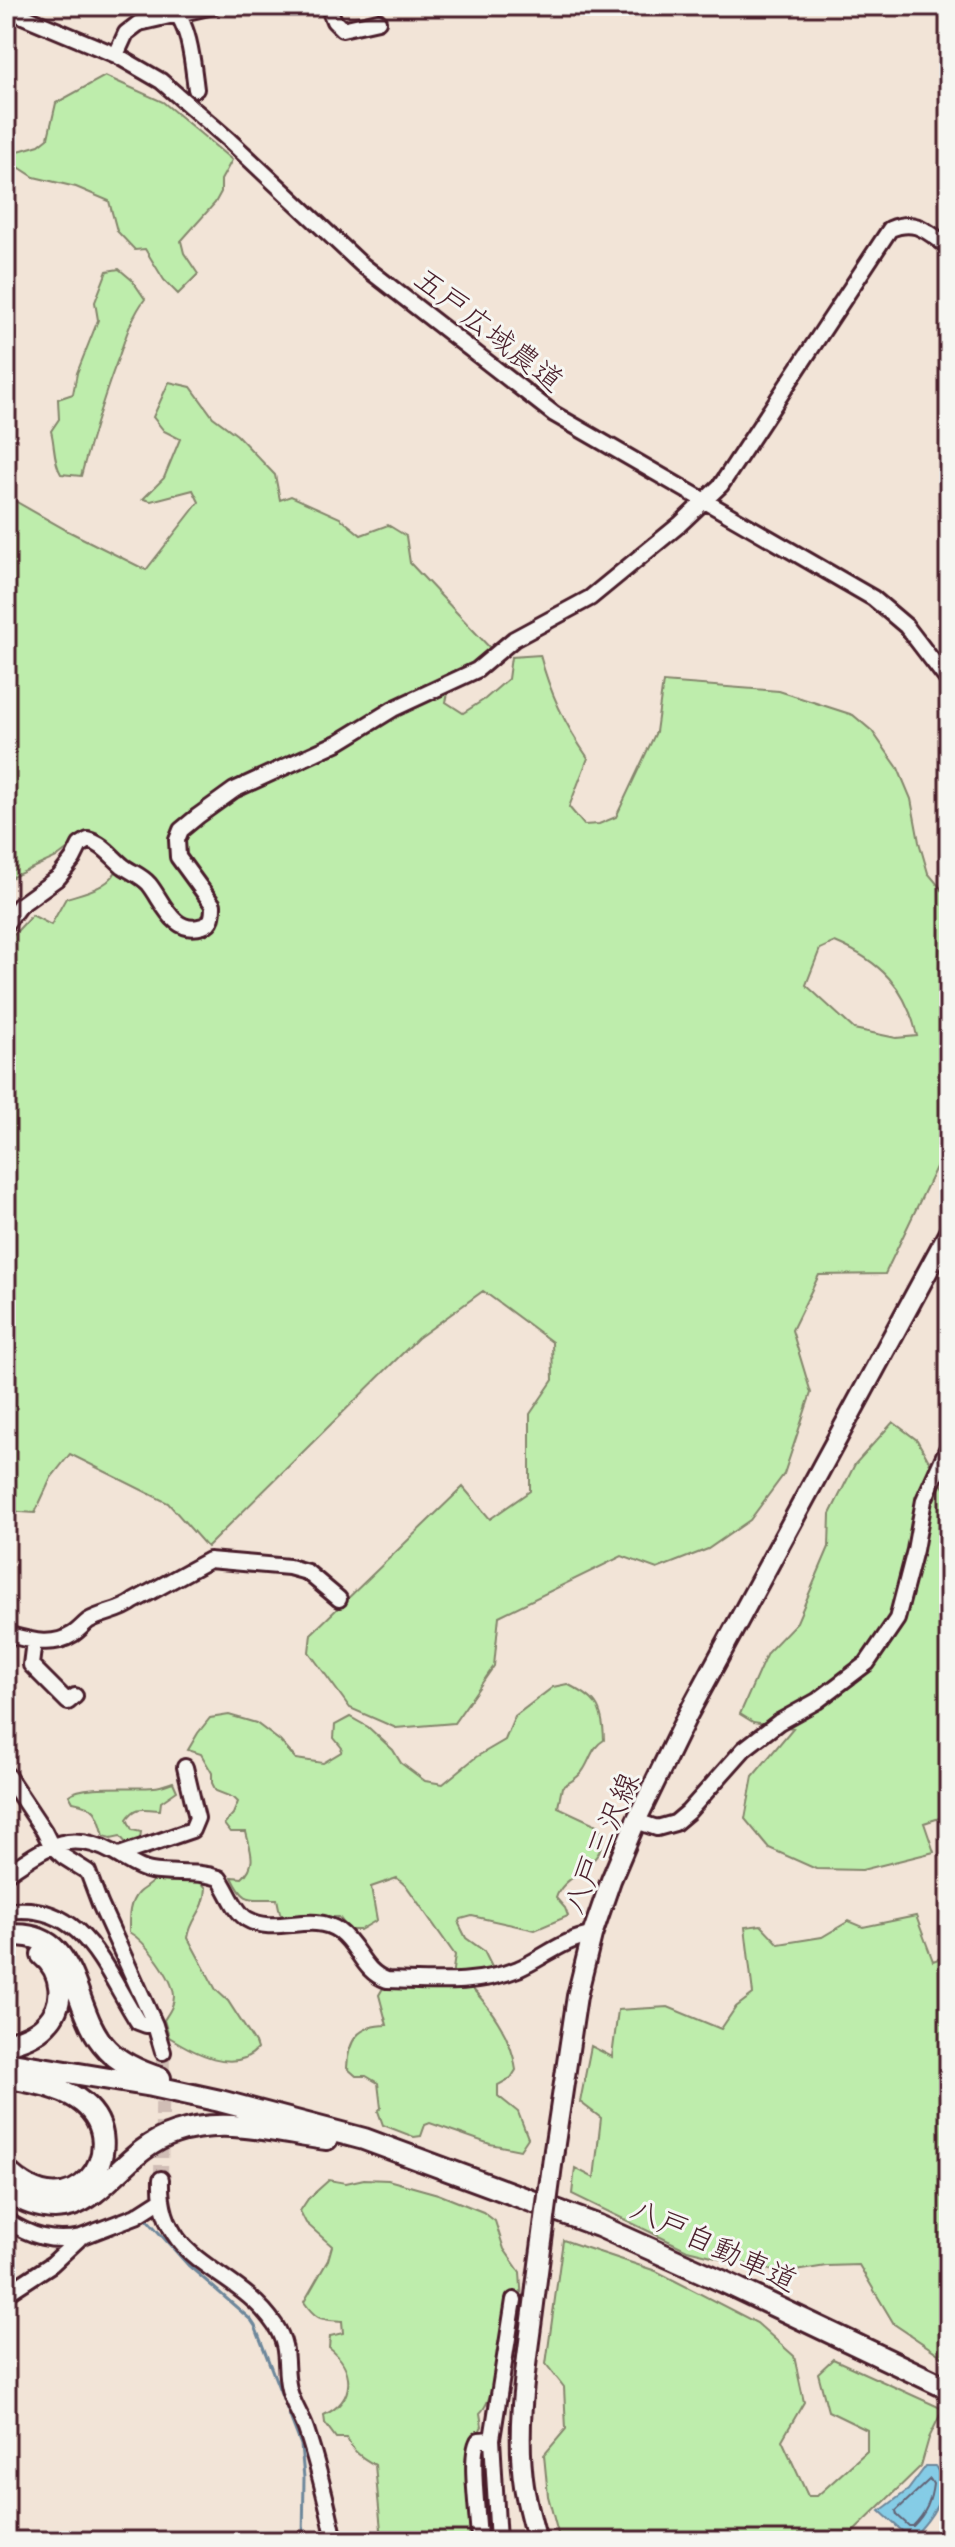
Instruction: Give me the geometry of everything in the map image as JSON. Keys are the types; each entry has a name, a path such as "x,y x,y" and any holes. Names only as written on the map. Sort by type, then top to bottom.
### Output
{"highway":[{"path":"6,1936 33,1937 58,1952 70,1970 95,2033 106,2049 121,2061 160,2078 292,2118"},
{"path":"6,1947 32,1949 47,1959 56,1974 60,1992 56,2010 46,2025 30,2036 6,2044"},
{"name":"八戸自動車道","path":"6,2062 152,2086 292,2118 364,2139 599,2226 949,2389"},
{"name":"八戸自動車道","path":"6,2070 218,2108 449,2170"},
{"path":"6,2077 75,2098 98,2123 102,2142 99,2162 91,2177 69,2193 51,2196 34,2192 6,2170"},
{"path":"6,2191 37,2206 65,2207 93,2195 159,2139 210,2125 343,2141"}],"main road":[{"name":"八戸三沢線","path":"537,2541 524,2485 523,2411 554,2150 577,1996 592,1935 636,1821 694,1703 949,1232"}],"street":[{"path":"116,55 126,33 139,23 173,10 213,6"},
{"path":"328,6 334,21 342,29 378,21"},
{"name":"五戸広域農道","path":"6,9 116,55 161,81 361,264 554,414 873,598 906,626 949,682"},
{"path":"173,10 189,43 196,89"},
{"path":"6,924 19,906 59,877 80,845 88,840 97,843 124,868 148,883 167,915 189,927 209,923 214,915 213,905 178,857 177,840 181,830 234,790 339,742 393,709 477,670 514,639 590,598 706,501 730,471 890,229 905,223 917,225 949,247"},
{"path":"636,1821 657,1828 675,1823 744,1749 779,1722 817,1701 867,1663 897,1619 924,1500 949,1445"},
{"path":"6,1634 34,1641 55,1641 72,1635 89,1620 124,1609 209,1560 289,1567 307,1572 339,1599"},
{"path":"34,1641 31,1665 68,1702 75,1696"},
{"path":"119,1855 192,1830 197,1818 185,1767"},
{"path":"6,1774 51,1845 88,1872 155,2025 163,2052"},
{"path":"6,1874 51,1845 64,1841 98,1844 149,1871 196,1872 219,1878 240,1912 247,1919 263,1925 314,1922 331,1927 341,1933 367,1968 387,1980 472,1981 490,1978 520,1968 567,1942 592,1935"},
{"path":"6,1911 21,1909 52,1914 77,1930 101,1957 138,2022 155,2025"},
{"path":"161,2179 161,2200 168,2223 188,2252 249,2295 268,2315 285,2342 288,2387 305,2425 335,2541"},
{"path":"6,2220 44,2238 67,2240 136,2216 161,2200"},
{"path":"6,2294 52,2264 81,2237"},
{"path":"498,2541 492,2439 514,2300"},
{"path":"479,2541 474,2450 479,2440 492,2439"}],"green space":[{"path":"105,76 163,102 232,160 221,180 221,192 215,203 181,241 184,253 198,274 178,294 164,280 145,249 135,250 117,231 109,201 76,187 34,177 14,164 15,152 39,145 48,138 56,103"},
{"path":"119,269 132,280 145,299 124,341 81,476 61,474 51,431 59,419 58,399 73,394 77,373 98,320 95,302 107,271"},
{"path":"169,382 191,387 213,417 237,435 275,475 280,500 291,496 340,518 361,535 388,525 406,536 410,563 491,649 449,689 446,702 463,713 508,679 511,657 540,655 559,709 588,758 569,807 584,825 599,824 616,817 656,732 663,682 779,691 853,715 872,731 898,768 911,799 928,873 949,898 949,1140 885,1274 819,1275 792,1330 811,1393 784,1474 750,1520 708,1549 657,1569 622,1556 499,1616 494,1666 454,1723 396,1728 350,1708 309,1652 311,1634 463,1487 490,1519 530,1491 530,1414 553,1380 552,1342 483,1291 418,1338 207,1547 168,1503 70,1454 51,1478 35,1513 6,1511 6,943 32,915 51,925 66,898 105,883 119,864 108,847 89,833 59,856 6,880 6,496 146,570 199,502 193,490 151,501 143,499 164,478 180,439 164,431 153,417","holes":["835,942 851,949 889,978 906,1003 917,1036 896,1038 854,1029 806,985 820,949"]},
{"path":"893,1422 917,1440 949,1497 949,1815 924,1823 934,1852 862,1870 816,1869 769,1848 745,1819 753,1776 793,1728 753,1722 740,1714 767,1653 797,1622 829,1547 830,1514 855,1464"},
{"path":"567,1684 596,1704 602,1719 604,1740 594,1749 580,1774 562,1787 558,1807 599,1826 602,1839 600,1850 586,1867 568,1881 556,1898 568,1916 535,1930 472,1916 461,1919 459,1924 466,1938 484,1951 492,1967 490,1973 452,1977 455,1955 407,1887 397,1878 371,1887 377,1920 360,1930 349,1930 339,1917 285,1918 280,1913 277,1899 249,1898 237,1886 232,1877 242,1878 247,1873 252,1856 246,1832 230,1832 224,1824 238,1802 216,1791 212,1773 201,1754 188,1750 210,1718 229,1715 256,1723 280,1741 296,1759 323,1763 341,1752 342,1748 334,1738 335,1725 350,1717 368,1727 393,1750 401,1763 425,1781 443,1784 476,1757 505,1740 515,1716 553,1687"},
{"path":"173,1782 177,1791 161,1802 160,1810 138,1810 127,1819 132,1830 141,1832 139,1844 126,1843 120,1836 104,1836 95,1812 73,1802 69,1795 85,1789 156,1787"},
{"path":"154,1879 201,1882 206,1888 188,1938 216,1990 228,2001 255,2043 257,2049 248,2057 225,2061 213,2058 169,2037 164,2020 174,1996 169,1979 143,1943 129,1932 132,1902"},
{"path":"916,1916 933,1961 949,1955 949,2361 894,2324 859,2265 826,2266 783,2273 687,2250 572,2194 575,2168 594,2178 601,2118 580,2102 591,2046 612,2057 618,2010 668,2007 721,2029 736,2007 753,1994 745,1927 761,1925 779,1944 822,1937 849,1921 863,1927"},
{"path":"469,1985 499,2024 514,2058 516,2070 511,2078 498,2085 498,2096 518,2112 528,2138 520,2150 490,2144 430,2123 425,2125 421,2136 414,2137 383,2125 378,2111 381,2108 378,2083 366,2076 356,2076 347,2068 356,2036 369,2028 387,2025 379,1995 383,1988"},
{"path":"364,2179 388,2180 438,2194 483,2212 495,2221 504,2249 520,2272 522,2303 508,2303 495,2378 480,2413 482,2426 479,2432 485,2448 489,2541 382,2541 375,2465 358,2454 347,2438 336,2438 325,2423 324,2415 342,2401 348,2383 344,2365 329,2348 330,2336 343,2333 342,2321 320,2318 304,2302 328,2260 332,2246 306,2223 300,2211 329,2180 346,2183"},
{"path":"563,2240 656,2271 757,2323 794,2356 804,2402 782,2440 808,2496 817,2496 867,2451 867,2430 828,2411 818,2373 833,2359 943,2409 929,2438 921,2466 844,2541 560,2541 548,2496 544,2455 566,2429 564,2387 546,2364"}],"water":[{"path":"926,2466 935,2466 940,2476 941,2496 932,2515 911,2539 880,2511 908,2490"}],"waterway":[{"path":"144,2216 188,2265 255,2326 301,2445 303,2541"}],"tunnel":[{"path":"161,2179 163,2052"}]}
